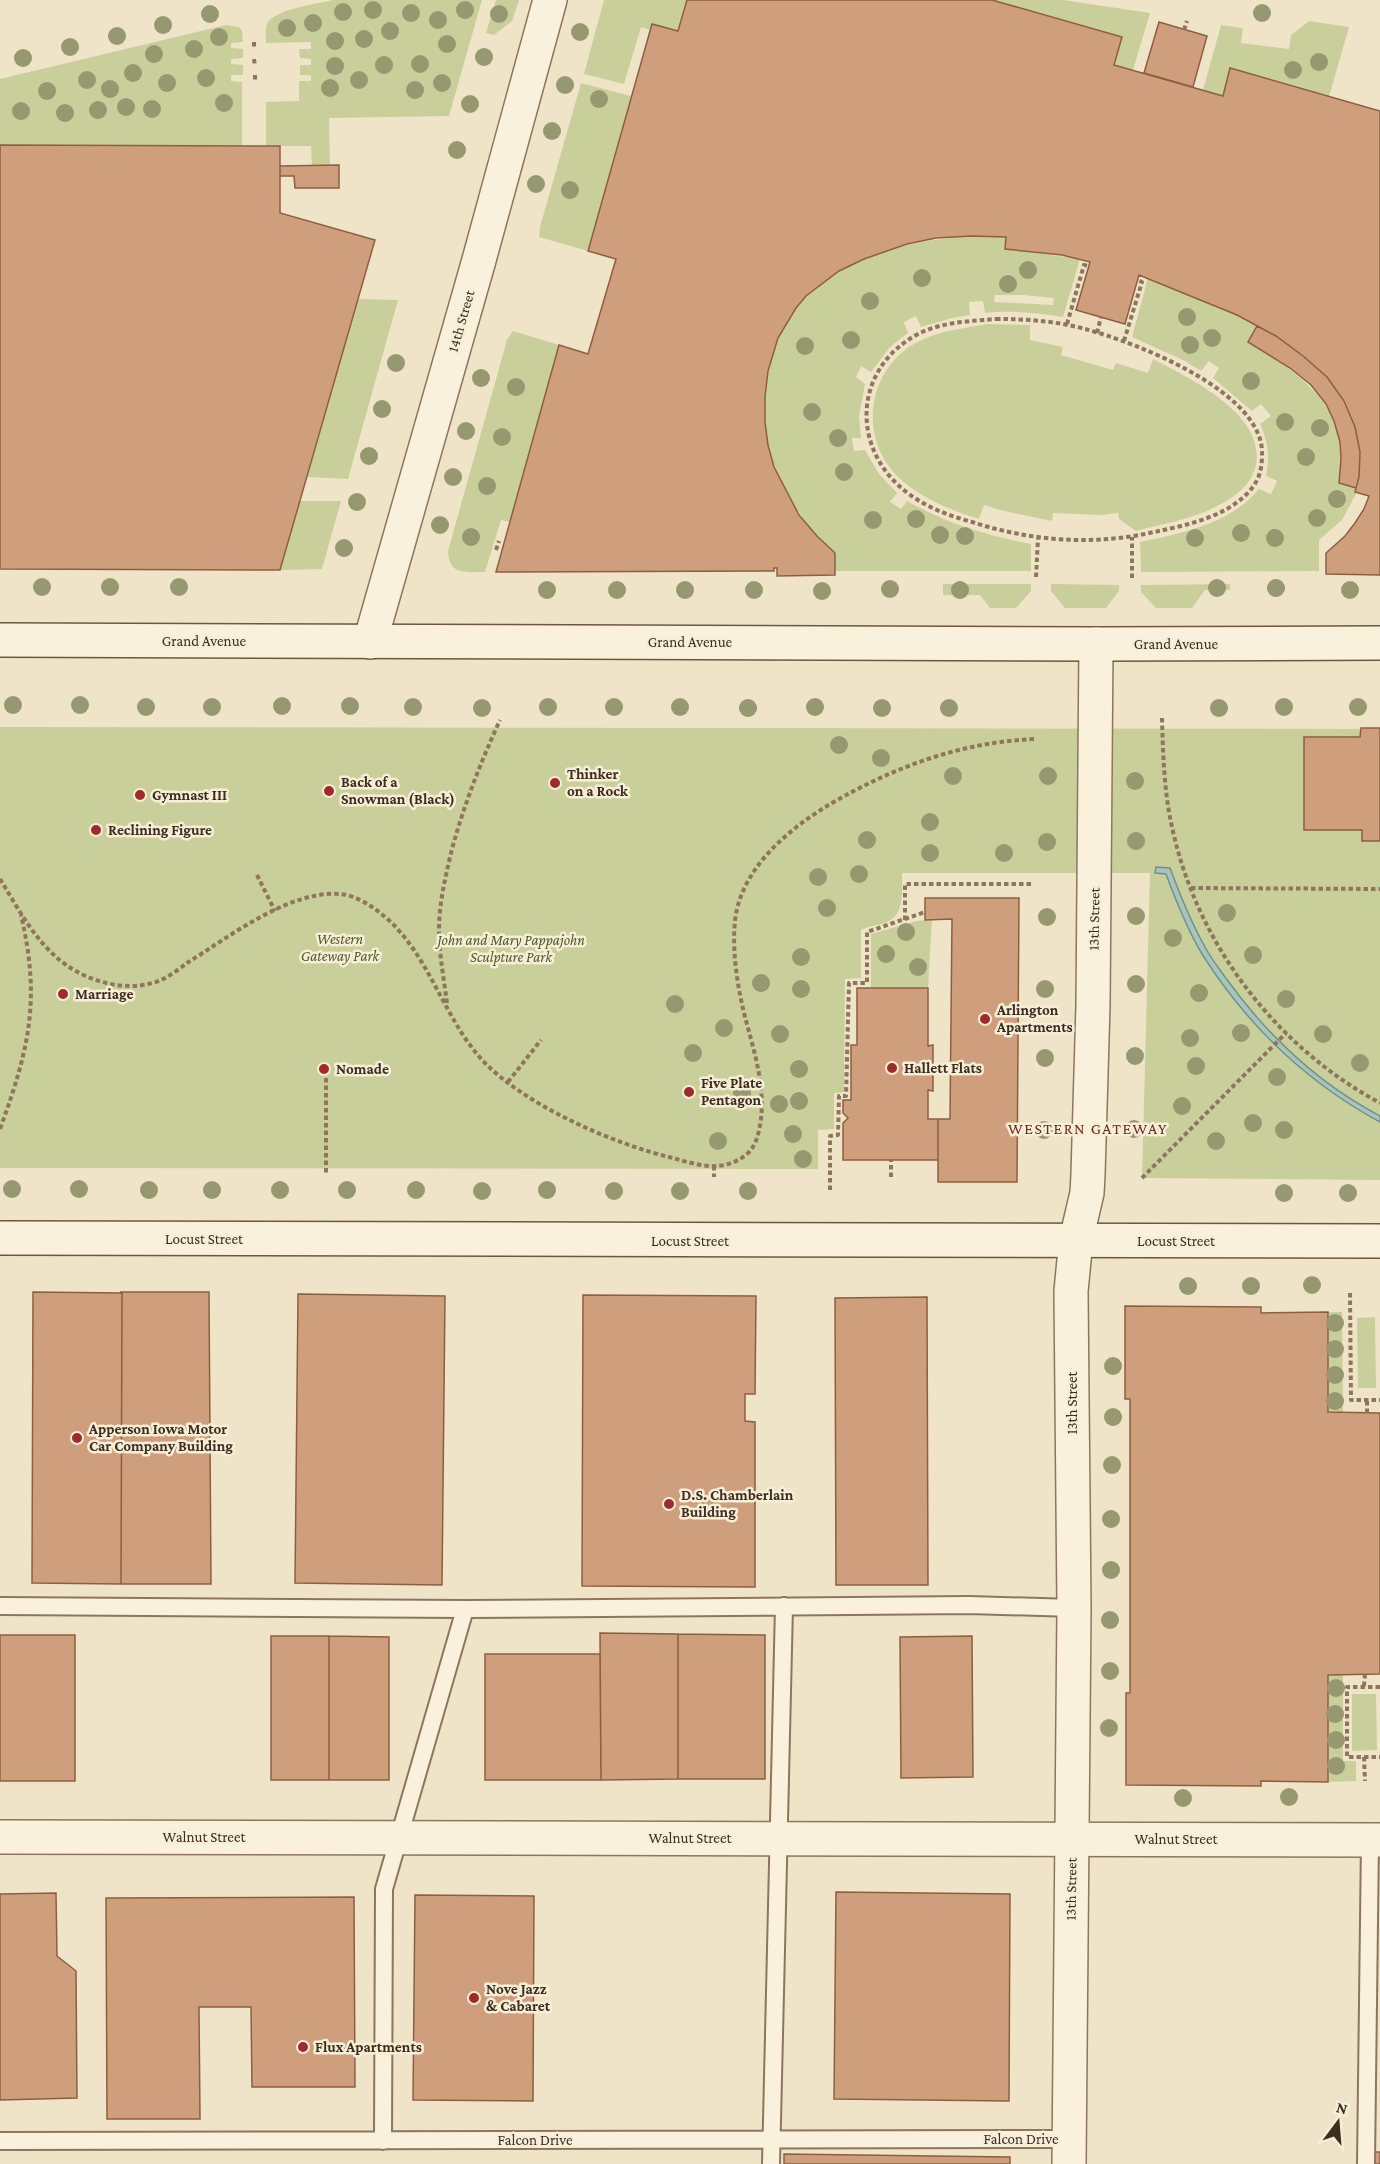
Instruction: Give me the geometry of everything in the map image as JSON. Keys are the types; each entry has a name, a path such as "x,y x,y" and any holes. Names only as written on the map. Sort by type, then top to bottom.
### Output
{"street":[{"name":"14th Street","path":"370,642 479,260 550,0"},
{"name":"Grand Avenue","path":"0,640 1380,643"},
{"name":"13th Street","path":"1069,2152 1074,1608 1071,1291 1076,1240 1087,1192 1088,1175 1093,1005 1096,644"},
{"name":"Locust Street","path":"0,1238 1380,1241"},
{"name":"Walnut Street","path":"0,1837 1375,1840"}],"lane":[{"path":"0,1606 465,1609 969,1605 1074,1608"},
{"path":"771,2164 784,1606"},
{"path":"383,2141 384,1889 465,1609"},
{"path":"1366,2164 1375,1840"},
{"name":"Falcon Drive","path":"0,2141 771,2140 1069,2152"}],"path":[{"path":"1184,30 1187,21"},
{"path":"254,42 254,49"},
{"path":"255,59 255,66"},
{"path":"255,75 255,82"},
{"path":"1067,324 1084,265 1088,266"},
{"path":"1124,341 1142,282 1137,280"},
{"path":"996,318 1067,324 1124,341 1191,372 1231,400 1248,416 1258,430 1262,447 1259,476 1253,487 1227,509 1198,520 1132,537 1102,540 1038,538 1003,532 950,516 927,506 908,494 878,462 867,429 866,410 869,392 883,363 905,343 920,334 966,321 996,318"},
{"path":"1097,333 1101,318"},
{"path":"1132,537 1132,578"},
{"path":"1036,577 1038,538"},
{"path":"496,550 499,541"},
{"path":"1162,718 1164,780 1178,853 1216,944 1255,998 1286,1034 1332,1072 1380,1103"},
{"path":"447,1007 439,931 443,889 464,806 500,720"},
{"path":"0,879 39,940 57,958 81,974 110,984 135,986 160,980 250,925 306,898 343,894 358,898 384,916 405,937 426,968 467,1041 488,1065 508,1082 545,1107 602,1134 661,1155 695,1164 714,1166 734,1162 748,1153 756,1142 760,1125 762,1108 760,1077 740,991 735,938 735,919 739,904 753,873 774,847 793,829 842,797 894,770 972,746 1034,739"},
{"path":"257,875 275,911"},
{"path":"905,920 905,884 1031,884"},
{"path":"1191,888 1380,889"},
{"path":"0,1129 23,1060 30,1025 33,991 30,960 20,911"},
{"path":"830,1190 830,1136 838,1136 839,1096 846,1096 849,983 867,983 867,932 925,912"},
{"path":"1142,1178 1286,1034"},
{"path":"508,1082 541,1040"},
{"path":"326,1078 326,1175"},
{"path":"891,1160 891,1177"},
{"path":"714,1166 714,1177"},
{"path":"1350,1293 1351,1400 1380,1400"},
{"path":"1367,1400 1367,1413"},
{"path":"1365,1674 1365,1686"},
{"path":"1380,1686 1347,1687 1347,1757 1380,1757"},
{"path":"1364,1756 1365,1781"}],"green space":[{"path":"333,0 482,0 449,116 329,118 330,166 312,166 311,146 266,146 266,102 299,101 299,81 311,81 311,75 300,75 300,65 311,65 311,59 300,58 299,49 311,49 311,42 266,43 266,28 271,19 278,14"},
{"path":"496,0 519,0 512,21 494,35 486,33"},
{"path":"604,0 687,0 678,31 652,24 650,30 641,27 624,84 584,74"},
{"path":"992,0 1063,0 1150,13 1133,70 1114,65"},
{"path":"1309,21 1349,27 1329,97 1230,68 1223,96 1203,90 1221,25 1243,28 1241,43 1289,49 1291,35"},
{"path":"226,25 239,27 242,31 243,42 231,43 231,48 243,49 243,58 231,59 231,64 243,65 243,75 231,75 231,81 242,82 242,146 0,145 0,79"},
{"path":"581,83 631,96 588,251 539,237"},
{"path":"1006,237 1006,249 1080,259 1063,317 1024,312 985,313 983,301 969,302 970,315 921,327 916,316 904,322 908,333 890,347 871,372 861,366 856,377 865,384 859,416 861,438 852,438 854,451 865,450 879,474 897,493 890,502 901,509 907,501 967,528 1031,544 1031,571 834,571 835,553 800,514 785,492 774,468 768,446 764,400 766,377 772,354 780,332 791,313 806,296 842,269 883,252 949,238","holes":["995,295 1054,298 1053,305 994,302"]},
{"path":"1148,278 1237,315 1257,326 1249,341 1305,382 1320,397 1331,415 1339,435 1342,457 1339,483 1356,488 1357,492 1342,520 1319,540 1319,571 1141,572 1140,542 1189,531 1220,519 1247,501 1259,489 1271,494 1277,481 1266,476 1268,450 1260,424 1271,416 1261,404 1252,411 1213,378 1219,368 1209,361 1201,371 1185,361 1132,337"},
{"path":"358,299 398,300 348,479 307,477"},
{"path":"987,324 1030,325 1030,340 1063,347 1061,355 1113,370 1116,363 1148,373 1153,359 1186,376 1222,400 1249,430 1256,447 1256,465 1252,476 1237,493 1218,506 1184,519 1136,531 1119,519 1118,513 1101,515 1053,513 1052,521 984,505 979,519 926,497 898,477 885,460 876,441 873,421 874,401 880,382 891,364 905,350 924,339 947,331"},
{"path":"513,331 559,345 510,522 501,520 485,572 460,571 452,565 448,551 507,340"},
{"path":"300,501 341,501 322,569 280,570"},
{"path":"943,584 1031,584 1031,591 1016,608 990,608 980,595 943,595"},
{"path":"1051,584 1119,585 1119,591 1106,608 1065,608 1051,591"},
{"path":"1230,584 1230,590 1205,590 1192,608 1156,608 1141,592 1141,585"},
{"name":"Western Gateway Park","path":"0,727 1380,729 1380,1180 1142,1178 1150,873 902,873 902,900 898,912 889,921 861,930 861,978 845,979 844,1092 834,1093 834,1129 818,1130 818,1169 0,1168"},
{"path":"932,919 928,988 871,988 871,934"},
{"path":"1328,1312 1342,1312 1343,1413 1328,1412"},
{"path":"1375,1317 1376,1388 1358,1388 1357,1318"},
{"path":"1343,1674 1343,1761 1356,1761 1356,1781 1328,1782 1328,1675"},
{"path":"1352,1694 1376,1694 1377,1750 1352,1751"}],"water":[{"path":"1156,867 1170,868 1190,918 1207,951 1258,1018 1294,1056 1335,1088 1380,1116 1380,1122 1327,1089 1303,1070 1280,1050 1238,1005 1202,954 1166,874 1155,873"}],"building":[{"path":"687,0 992,0 1122,37 1114,65 1223,96 1230,68 1380,111 1380,575 1326,574 1326,553 1345,536 1355,523 1369,496 1355,492 1359,477 1360,452 1355,427 1344,401 1327,377 1303,356 1276,336 1237,315 1139,275 1125,324 1076,310 1090,262 1062,255 1005,249 1006,237 971,236 936,238 907,244 864,259 839,271 806,296 778,338 768,371 765,397 768,445 774,467 799,515 835,553 835,575 777,576 777,568 774,568 774,571 496,572 559,345 588,354 616,259 588,251 652,24 678,31"},
{"path":"1159,22 1207,36 1193,87 1144,73"},
{"path":"0,145 280,146 280,213 375,240 280,570 0,569"},
{"path":"339,165 339,188 295,188 294,176 280,176 280,166"},
{"path":"1257,326 1276,336 1303,356 1327,377 1344,401 1355,427 1360,452 1356,488 1339,483 1340,442 1326,404 1311,385 1290,368 1248,342"},
{"path":"1361,728 1380,728 1380,841 1362,841 1362,830 1304,830 1304,737 1360,737"},
{"name":"Arlington Apartments","path":"925,898 1019,898 1017,1182 938,1182 938,1119 950,1119 952,919 925,920"},
{"name":"Hallett Flats","path":"857,988 928,988 928,1046 933,1045 933,1091 928,1090 928,1119 938,1119 938,1160 843,1160 843,1123 848,1118 843,1113 843,1100 851,1100 851,1045 857,1045"},
{"name":"Apperson Iowa Motor Car Company Building","path":"33,1292 122,1293 121,1584 32,1583"},
{"path":"120,1292 209,1292 211,1584 121,1584 122,1293"},
{"path":"298,1294 445,1296 442,1585 295,1583"},
{"name":"D.S. Chamberlain Building","path":"583,1295 756,1296 755,1394 745,1394 745,1421 755,1422 755,1587 582,1586"},
{"path":"927,1297 928,1585 836,1585 835,1298"},
{"path":"1125,1306 1261,1307 1261,1313 1328,1312 1328,1412 1380,1413 1380,1674 1328,1675 1328,1782 1261,1781 1261,1786 1126,1785 1126,1693 1130,1693 1130,1399 1125,1399"},
{"path":"600,1633 678,1634 678,1779 601,1780"},
{"path":"678,1634 765,1635 765,1779 678,1779"},
{"path":"0,1635 75,1635 75,1781 0,1781"},
{"path":"271,1636 329,1636 329,1780 271,1780"},
{"path":"329,1636 389,1637 389,1780 329,1780"},
{"path":"972,1636 973,1777 901,1778 900,1637"},
{"path":"485,1654 600,1654 601,1780 485,1780"},
{"path":"836,1892 1010,1894 1009,2101 834,2099"},
{"path":"56,1893 57,1956 76,1971 77,2098 0,2100 0,1894"},
{"name":"Nove Jazz & Cabaret","path":"415,1895 534,1896 533,2101 413,2100"},
{"name":"Flux Apartments","path":"354,1897 355,2087 252,2087 251,2007 199,2007 200,2119 107,2119 106,1898"},
{"path":"1375,2152 1380,2152 1380,2164 1375,2164"},
{"path":"784,2154 1010,2157 1010,2164 784,2164"}],"place":[{"name":"Thinker on a Rock","path":"555,783"},
{"name":"Back of a Snowman (Black)","path":"329,791"},
{"name":"Gymnast III","path":"140,795"},
{"name":"Reclining Figure","path":"96,830"},
{"name":"Marriage","path":"63,994"},
{"name":"Arlington Apartments","path":"985,1019"},
{"name":"Hallett Flats","path":"892,1068"},
{"name":"Nomade","path":"324,1069"},
{"name":"Five Plate Pentagon","path":"689,1092"},
{"name":"Apperson Iowa Motor Car Company Building","path":"77,1438"},
{"name":"D.S. Chamberlain Building","path":"669,1504"},
{"name":"Nove Jazz & Cabaret","path":"474,1998"},
{"name":"Flux Apartments","path":"303,2047"}],"district":[{"name":"WESTERN GATEWAY","path":"1088,1128"}],"park label":[{"name":"John and Mary Pappajohn Sculpture Park","path":"511,948"}]}
